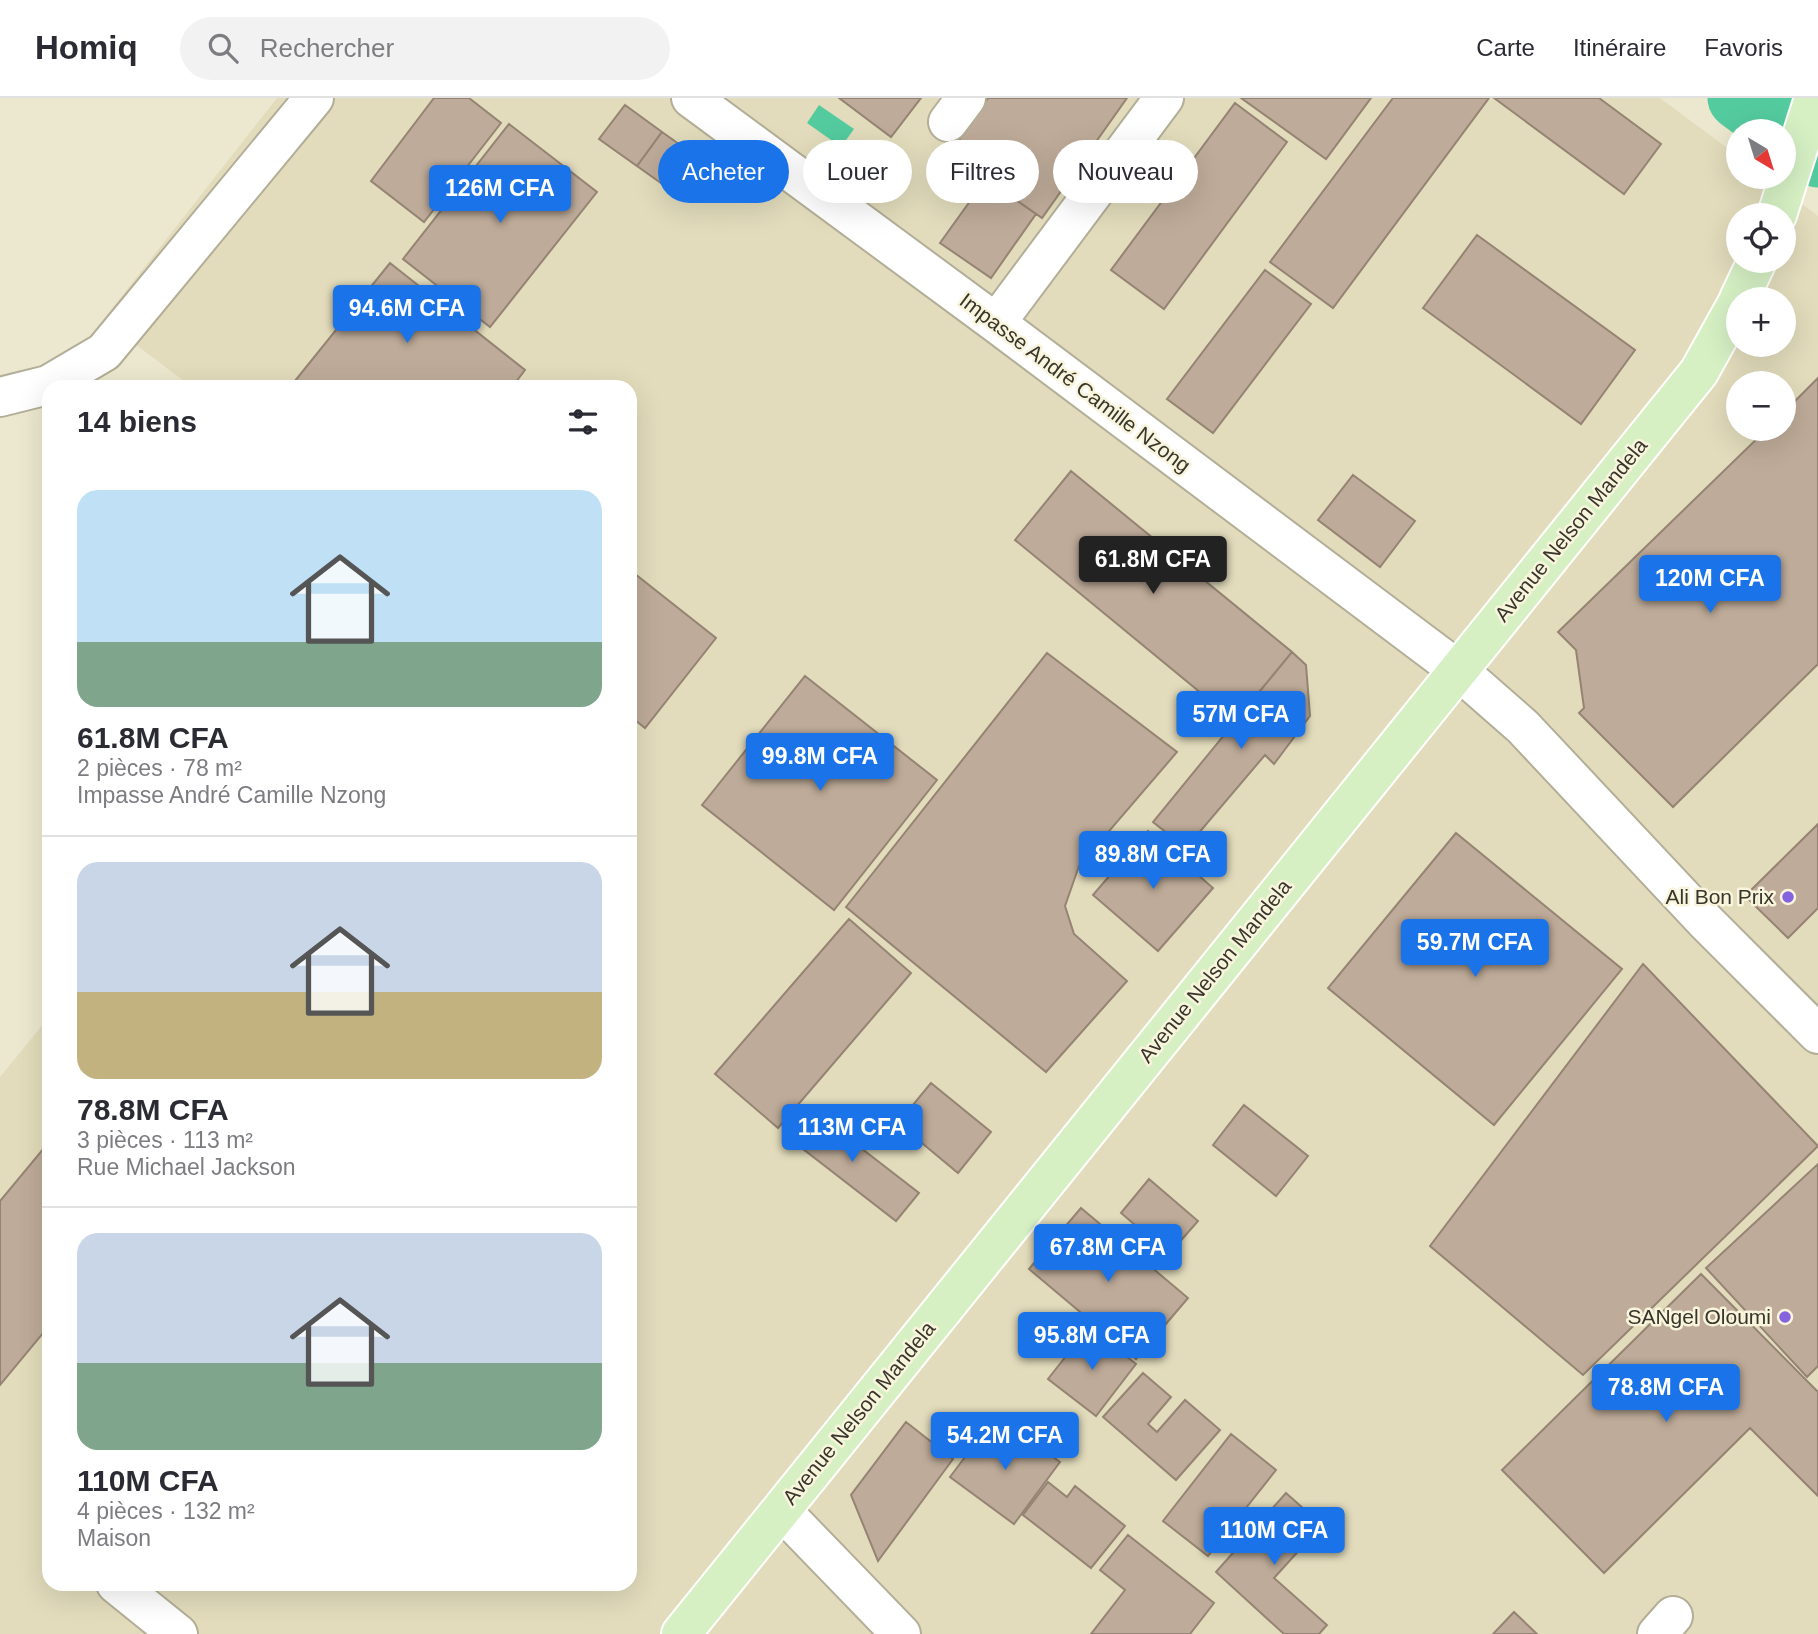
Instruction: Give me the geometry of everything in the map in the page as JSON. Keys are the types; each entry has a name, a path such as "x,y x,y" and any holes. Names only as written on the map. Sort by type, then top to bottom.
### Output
{"main road":[{"path":"1781,203 1814,98"},
{"name":"Avenue Nelson Mandela","path":"681,1634 1699,372 1726,324"}],"street":[{"path":"56,380 104,352 314,98"},
{"name":"Impasse André Camille Nzong","path":"691,98 1458,670 1524,727 1705,921 1818,1034"},
{"path":"996,323 1164,98"},
{"path":"0,397 42,386"},
{"path":"781,1510 901,1634"},
{"path":"125,1591 178,1634"}],"shaded area":[{"path":"277,98 1660,98 1726,147 1726,189 1782,189 1818,216 1818,1634 0,1634 0,1077 42,1026 42,1591 637,1591 637,380 183,380 103,320"},
{"path":"819,105 854,129 846,140 831,140 807,123"}],"building":[{"path":"434,98 469,98 501,123 424,222 371,181"},
{"path":"839,98 921,98 891,137"},
{"path":"988,98 1127,98 1097,140 1053,140 1053,202 1042,218 1021,203 1039,203 1039,140 959,140"},
{"path":"1241,98 1371,98 1326,159"},
{"path":"1393,98 1489,98 1333,308 1270,262"},
{"path":"1494,98 1599,98 1661,144 1624,194"},
{"path":"1235,103 1287,142 1164,309 1111,270 1161,203 1198,203 1198,153"},
{"path":"625,105 662,132 637,166 599,139"},
{"path":"509,124 597,192 490,327 403,259"},
{"path":"662,132 673,140 658,140 658,181 637,166"},
{"path":"969,203 1020,203 1036,214 991,278 940,243"},
{"path":"1477,235 1635,350 1581,424 1423,308"},
{"path":"390,263 525,370 517,380 296,380"},
{"path":"1265,270 1311,304 1213,433 1167,399"},
{"path":"1818,378 1818,664 1673,807 1579,713 1584,708 1576,650 1558,632 1755,441 1796,441 1796,400"},
{"path":"1071,471 1292,652 1235,721 1015,540"},
{"path":"1353,475 1415,521 1380,567 1318,520"},
{"path":"637,576 716,638 645,728 637,722"},
{"path":"1292,652 1306,665 1310,716 1274,764 1265,755 1186,848 1153,822"},
{"path":"1047,653 1177,752 1079,866 1065,906 1074,934 1127,981 1046,1072 846,907"},
{"path":"805,676 937,780 834,910 702,805"},
{"path":"1818,824 1818,908 1788,938 1745,896"},
{"path":"1148,831 1213,888 1158,951 1093,895"},
{"path":"1456,833 1622,969 1494,1125 1328,988"},
{"path":"849,919 911,973 778,1128 715,1074"},
{"path":"1643,964 1818,1146 1583,1375 1430,1246"},
{"path":"931,1083 991,1132 958,1173 898,1123"},
{"path":"1244,1105 1308,1156 1276,1196 1213,1145"},
{"path":"808,1107 919,1193 896,1221 785,1135"},
{"path":"42,1150 42,1334 0,1385 0,1201"},
{"name":"SANgel Oloumi","path":"1818,1164 1818,1366 1807,1377 1706,1268"},
{"path":"1149,1179 1198,1221 1169,1254 1121,1213"},
{"path":"1081,1208 1188,1298 1136,1359 1029,1269"},
{"path":"1701,1274 1818,1392 1818,1496 1750,1428 1604,1573 1502,1470"},
{"path":"1089,1327 1136,1364 1096,1416 1048,1379"},
{"path":"1143,1373 1171,1397 1148,1424 1157,1432 1185,1400 1220,1430 1176,1480 1103,1417"},
{"path":"992,1421 1032,1449 1036,1445 1060,1462 1014,1524 950,1477"},
{"path":"906,1422 953,1459 878,1561 851,1495"},
{"path":"1231,1434 1276,1470 1208,1556 1163,1521"},
{"path":"1048,1482 1067,1497 1075,1486 1125,1526 1091,1568 1023,1515"},
{"path":"1286,1493 1322,1525 1274,1578 1327,1625 1319,1634 1284,1634 1216,1572"},
{"path":"1128,1535 1214,1603 1190,1634 1091,1634 1125,1590 1100,1570"},
{"path":"1514,1612 1537,1634 1493,1634"}],"waterway":[{"path":"1739,98 1818,156"}],"place":[{"name":"Ali Bon Prix","path":"1788,897"},
{"name":"SANgel Oloumi","path":"1785,1317"}]}
